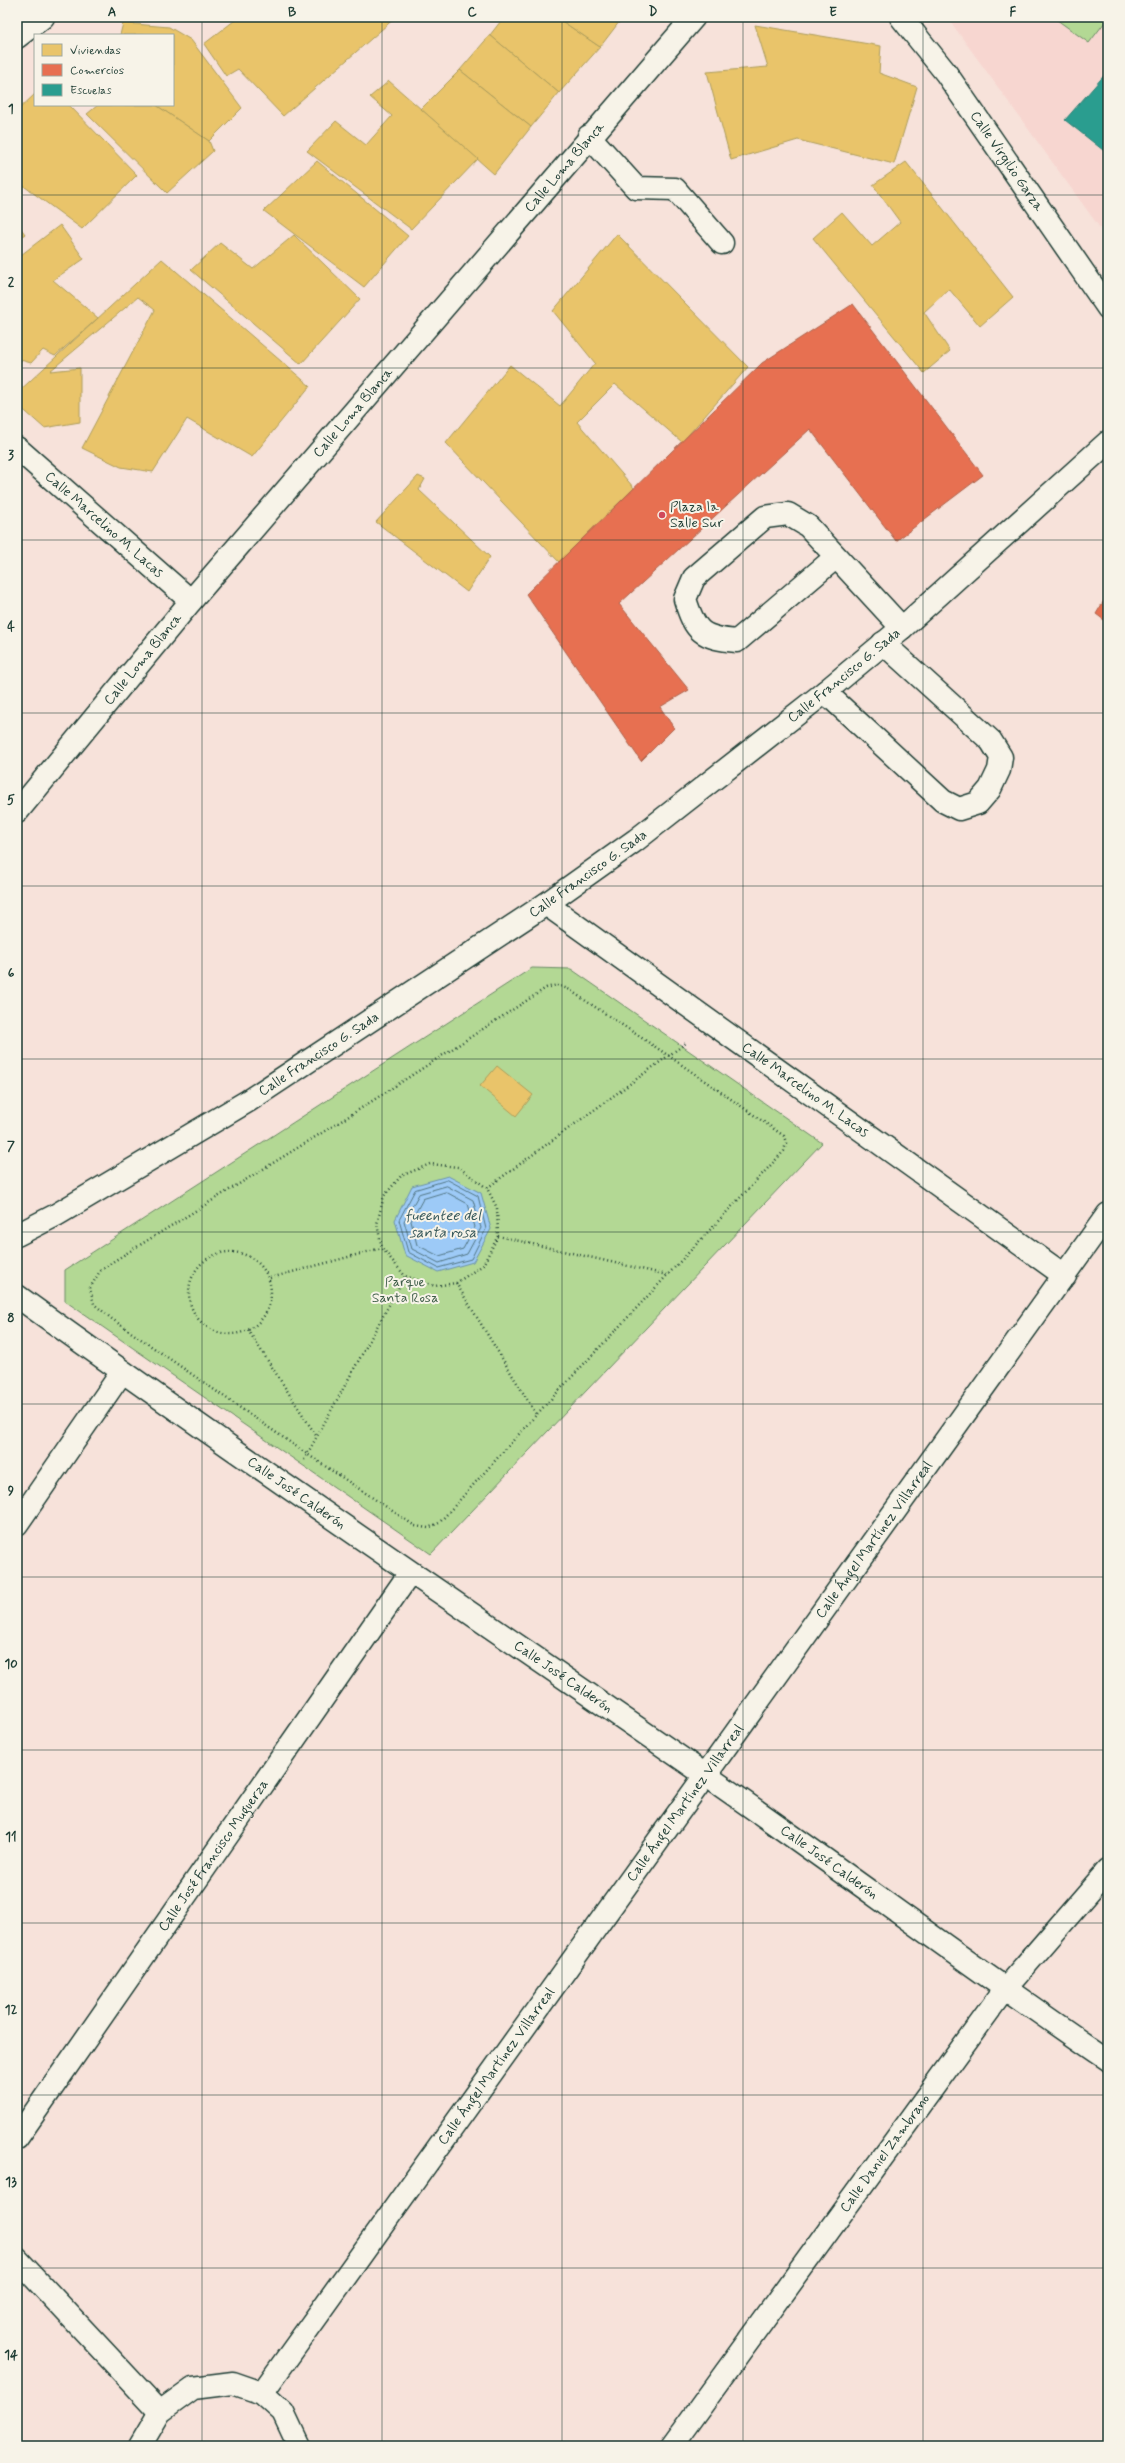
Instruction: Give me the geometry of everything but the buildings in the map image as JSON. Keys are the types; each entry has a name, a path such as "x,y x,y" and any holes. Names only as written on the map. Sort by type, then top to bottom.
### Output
{"street":[{"path":"17,37 43,17"},
{"name":"Calle Loma Blanca","path":"17,812 191,601 589,136 694,17"},
{"name":"Calle Virgilio Garza","path":"901,17 946,73 1108,308"},
{"path":"589,136 636,188 675,189 722,244"},
{"name":"Calle Francisco G. Sada","path":"17,1236 56,1215 248,1101 546,904 636,840 825,692 902,628 1108,442"},
{"name":"Calle Marcelino M. Lacas","path":"17,448 191,601"},
{"path":"836,557 737,641 713,639 692,622 685,599 694,578 765,517 788,514 808,526 902,628"},
{"path":"825,692 943,802 959,809 978,804 990,789 999,770 1001,757 991,741 883,644"},
{"name":"Calle Marcelino M. Lacas","path":"546,904 1065,1276"},
{"name":"Calle Ángel Martínez Villarreal","path":"262,2393 1065,1276 1108,1214"},
{"name":"Calle José Calderón","path":"17,1296 122,1372 410,1574 706,1776 1004,1990 1108,2060"},
{"path":"17,1524 122,1372"},
{"name":"Calle José Francisco Muguerza","path":"17,2138 410,1574"},
{"name":"Calle Daniel Zambrano","path":"672,2446 1004,1990 1108,1870"},
{"path":"17,2259 160,2412"},
{"path":"140,2446 160,2412 193,2388 233,2383 262,2393 283,2412 299,2446"}],"path":[{"path":"557,985 568,989 669,1056 784,1136 786,1143 784,1151 537,1414 439,1523 428,1528 415,1526 307,1454 112,1319 94,1304 90,1288 100,1272 346,1118 546,988 557,985"},
{"path":"487,1188 669,1056 712,1022"},
{"path":"430,1164 458,1167 487,1188 497,1208 498,1236 483,1265 456,1283 435,1286 405,1276 382,1248 377,1224 384,1196 401,1176 430,1164"},
{"path":"498,1236 667,1275"},
{"path":"270,1278 382,1248"},
{"path":"230,1250 258,1261 270,1278 272,1298 265,1317 248,1330 235,1334 220,1333 197,1318 188,1291 192,1274 203,1261 230,1250"},
{"path":"288,1488 405,1276"},
{"path":"456,1283 537,1414"},
{"path":"248,1330 317,1437"}],"shaded area":[{"path":"947,17 1108,17 1108,239"}],"green space":[{"path":"1053,17 1108,17 1108,18 1089,43"},
{"name":"Parque Santa Rosa","path":"532,968 571,969 822,1143 431,1554 65,1301 65,1270"}],"water":[{"name":"fueentee del santa rosa","path":"448,1176 481,1193 491,1229 473,1262 438,1272 405,1255 395,1220 412,1186"}],"place":[{"name":"Plaza la Salle Sur","path":"662,515"}]}
